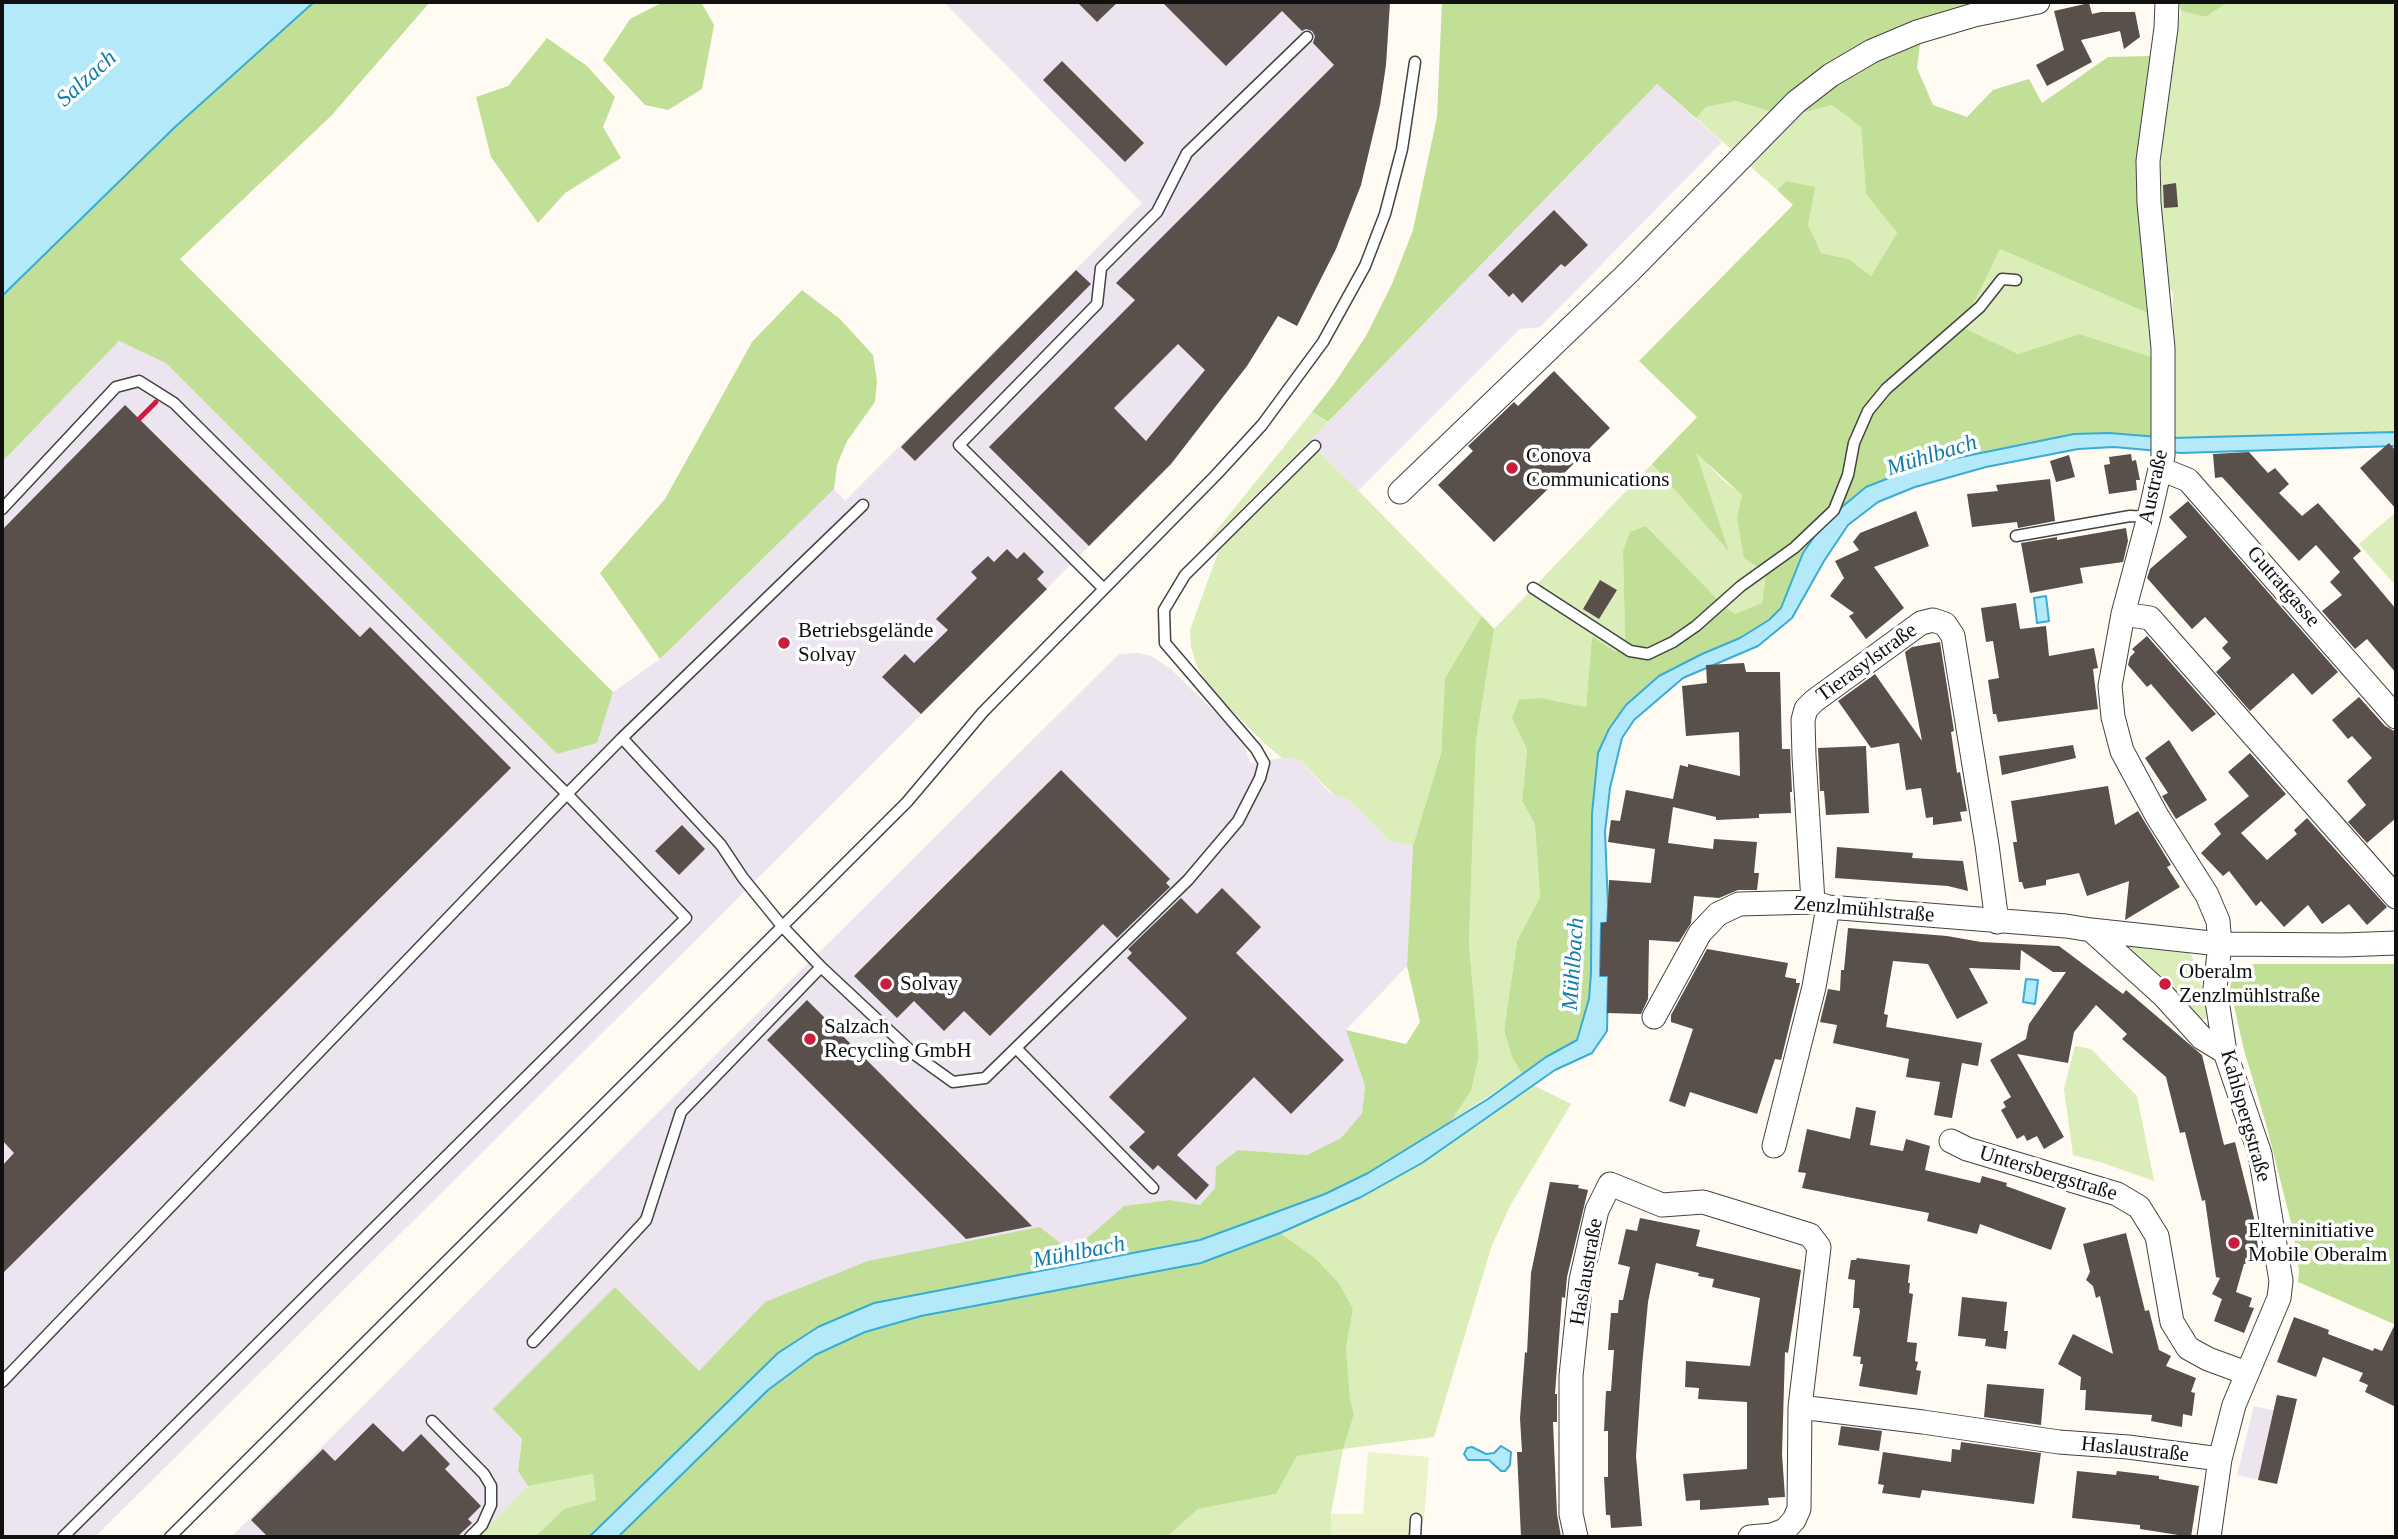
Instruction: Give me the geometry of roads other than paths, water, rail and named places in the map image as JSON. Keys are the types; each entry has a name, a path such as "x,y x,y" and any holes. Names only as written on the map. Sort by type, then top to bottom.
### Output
{"street":[{"path":"1400,492 1629,272 1796,102 1831,75 1872,51 1917,32 1974,15 2038,2"},
{"name":"Austraße","path":"2167,2 2148,161 2149,202 2163,348 2165,430 2162,462 2123,614 2109,686 2113,717 2122,751 2157,816 2207,895 2218,921 2220,944"},
{"name":"Gutratgasse","path":"2162,462 2188,480 2396,718"},
{"path":"2123,614 2150,618 2396,897"},
{"name":"Tierasylstraße","path":"1821,904 1804,756 1803,720 1806,709 1921,623 1933,620 1945,624 1953,636 1991,869 1997,922"},
{"name":"Zenzlmühlstraße","path":"1654,1017 1700,933 1718,914 1739,904 1821,904 2220,944"},
{"path":"1774,1146 1814,986 1821,904"},
{"path":"2091,930 2164,996 2202,1038 2225,1052"},
{"path":"2220,944 2396,943"},
{"name":"Kahlspergstraße","path":"2209,1537 2220,1459 2234,1405 2279,1298 2281,1282 2260,1154 2225,1052 2215,988 2220,944"},
{"name":"Untersbergstraße","path":"1951,1141 1979,1153 2117,1194 2139,1207 2157,1236 2172,1322 2188,1348 2208,1359 2246,1373"},
{"name":"Haslaustraße","path":"1576,1537 1571,1514 1571,1376 1581,1280 1597,1210 1610,1184 1662,1205 1703,1202 1810,1235 1819,1247 1800,1407 1799,1509 1785,1530 1772,1535 1750,1537"},
{"name":"Haslaustraße","path":"1800,1407 2059,1442 2128,1447 2220,1459"}],"lane":[{"path":"1104,589 959,445 1097,304 1101,268 1157,212 1187,152 1307,37"},
{"path":"170,1537 907,803 983,712 1262,425 1323,342 1365,266 1385,214 1402,149 1415,62"},
{"path":"1533,587 1630,651 1648,654 1672,642 1696,626 1741,586 1794,548 1834,510 1848,475 1854,443 1868,411 1886,389 1915,362 1980,307 2002,278 2016,280"},
{"path":"2,509 116,387 139,381 174,403 567,794 686,918 63,1537"},
{"path":"622,738 721,845 743,878 782,926 821,967 914,1054 953,1083 985,1078 1188,880 1238,821 1264,763 1256,749 1164,643 1164,610 1185,575 1315,446"},
{"path":"2,1382 567,794 863,505"},
{"path":"2016,536 2130,516 2149,517"},
{"path":"533,1342 646,1220 681,1112 821,967"},
{"path":"1016,1048 1153,1188"},
{"path":"432,1421 484,1474 491,1486 491,1505 482,1525 470,1537"},
{"path":"1415,1537 1416,1519"}],"water":[{"name":"Salzach","path":"2,2 314,2 175,127 2,296"},
{"path":"2396,432 2396,446 2181,453 2114,447 2078,449 1986,467 1915,487 1878,502 1848,525 1792,618 1758,646 1683,678 1634,720 1622,738 1610,788 1605,832 1608,906 1607,923 1601,923 1600,976 1608,976 1607,1031 1592,1053 1555,1070 1422,1163 1361,1197 1280,1233 1201,1263 921,1316 865,1332 815,1355 768,1390 618,1537 589,1537 778,1353 818,1327 874,1303 1200,1240 1325,1194 1368,1173 1488,1099 1546,1057 1577,1040 1589,999 1591,973 1592,814 1598,753 1609,729 1626,705 1659,676 1740,638 1769,620 1781,608 1803,553 1825,521 1866,487 1922,465 2074,434 2109,433 2171,438"},
{"path":"2046,596 2049,621 2037,623 2034,598"},
{"path":"2026,979 2038,980 2035,1004 2023,1002"},
{"path":"1501,1446 1511,1452 1510,1465 1505,1471 1501,1471 1489,1460 1468,1460 1464,1454 1467,1448 1472,1447 1486,1454 1494,1453"}],"railway":[{"path":"139,419 156,402"}],"place":[{"name":"Conova Communications","path":"1512,468"},
{"name":"Betriebsgelände Solvay","path":"784,643"},
{"name":"Solvay","path":"886,984"},
{"name":"Oberalm Zenzlmühlstraße","path":"2165,984"},
{"name":"Salzach Recycling GmbH","path":"810,1039"},
{"name":"Elterninitiative Mobile Oberalm","path":"2234,1243"}],"water label":[{"name":"Mühlbach","path":"1932,456"},
{"name":"Mühlbach","path":"1574,964"},
{"name":"Mühlbach","path":"1079,1253"}]}
